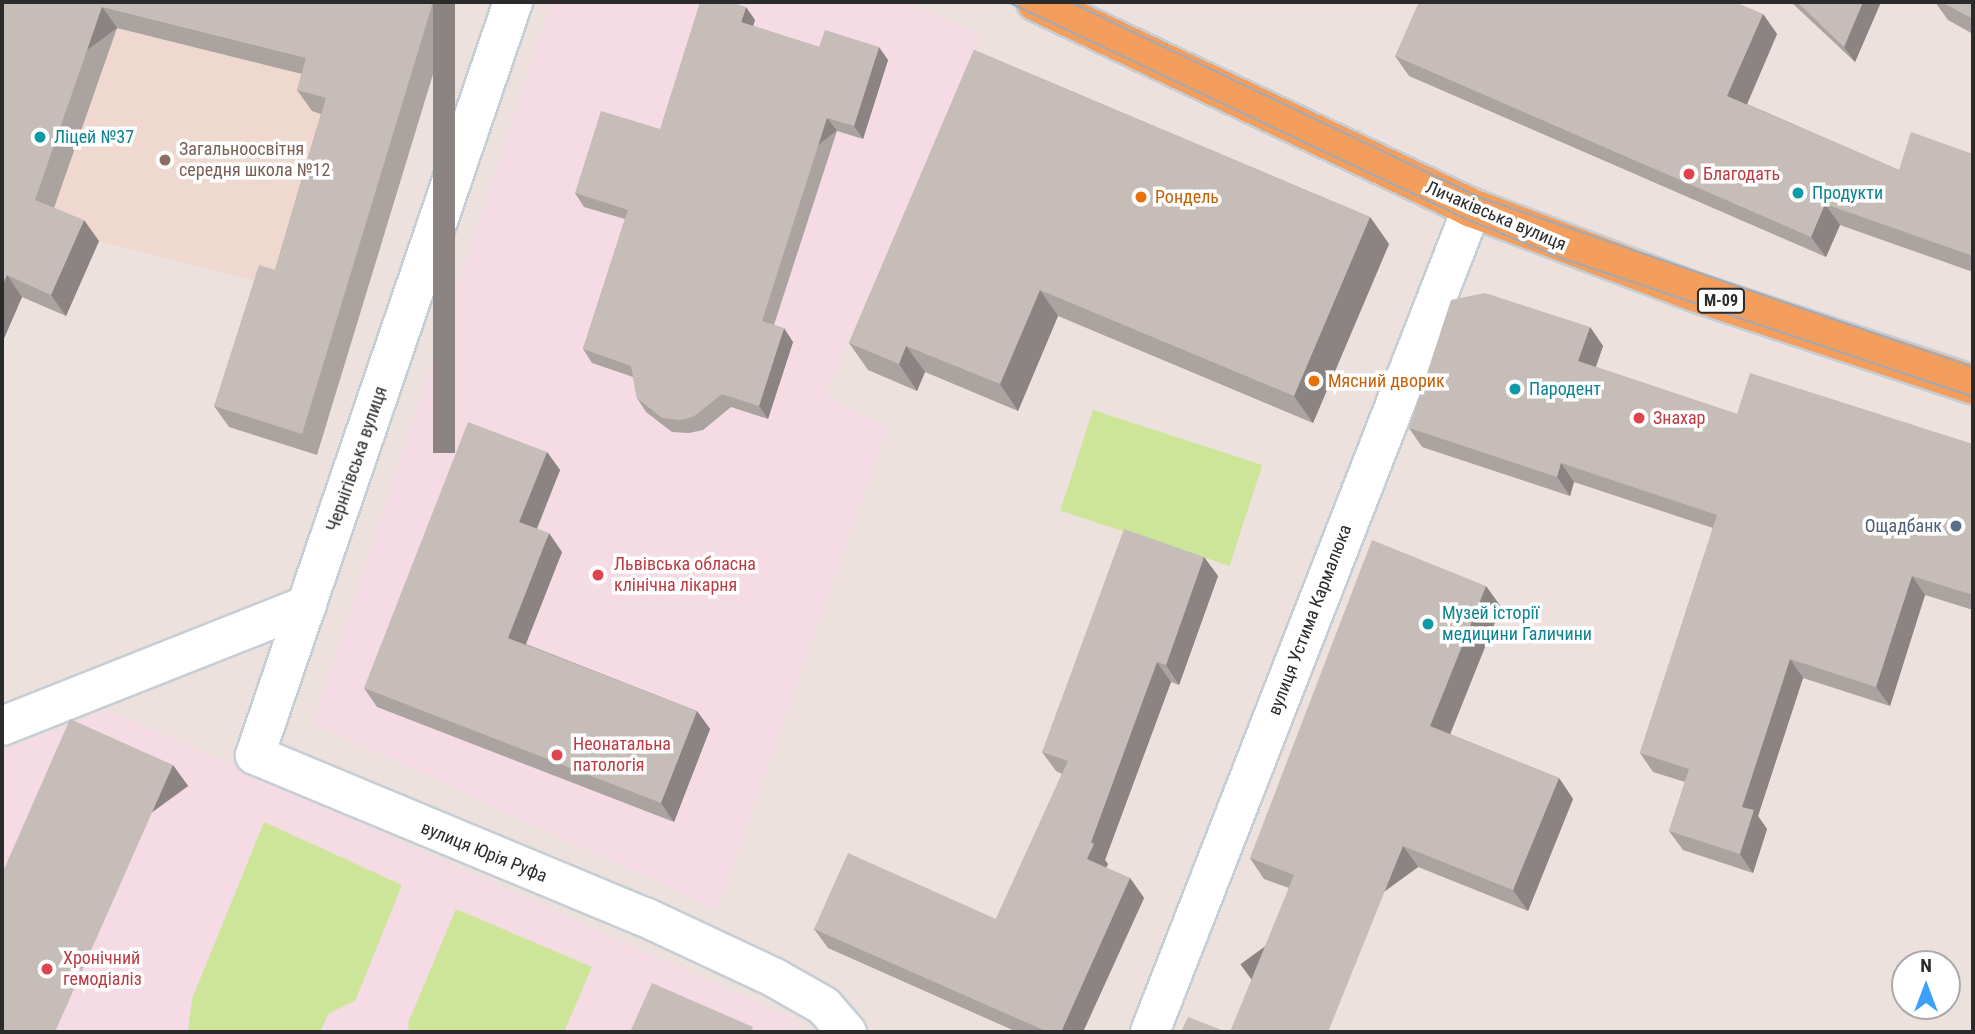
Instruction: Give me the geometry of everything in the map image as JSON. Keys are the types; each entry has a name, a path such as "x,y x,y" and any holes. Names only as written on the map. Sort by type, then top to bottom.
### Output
{"main road":[{"name":"Личаківська вулиця","path":"1036,2 1472,208 1694,292 1973,385"}],"street":[{"name":"Чернігівська вулиця","path":"307,605 513,2"},
{"name":"вулиця Устима Кармалюка","path":"1150,1032 1472,208"},
{"path":"2,726 307,605"},
{"name":"вулиця Юрія Руфа","path":"307,605 255,755 645,917 775,978 824,1006 847,1032"}],"shaded area":[{"name":"Загальноосвітня середня школа №12","path":"344,2 341,119 274,286 99,241 50,221 2,36"},
{"name":"Львівська обласна клінічна лікарня","path":"551,2 908,2 981,36 825,394 887,428 717,910 313,723"},
{"path":"107,709 794,1019 799,1032 2,1032 2,751"}],"green space":[{"path":"1093,410 1262,465 1230,566 1060,511"},
{"path":"264,822 402,885 355,1001 329,1013 320,1032 188,1032 192,999"},
{"path":"456,909 592,967 564,1032 409,1032 408,1023"}],"building":[{"path":"2,2 433,2 302,434 214,406 259,265 275,270 326,98 297,90 306,58 102,7 35,200 84,220 51,295 7,275 2,287"},
{"path":"700,2 730,2 746,7 741,22 819,47 825,30 879,47 854,126 827,118 762,321 784,328 759,406 722,394 693,417 679,420 662,418 637,398 631,366 583,349 628,210 575,193 601,111 660,129"},
{"path":"1419,2 1735,2 1763,14 1727,96 1899,170 1911,132 1973,154 1973,256 1825,204 1811,237 1395,56"},
{"path":"1797,2 1863,2 1844,47"},
{"path":"1941,2 1973,2 1973,19"},
{"path":"974,50 1370,217 1294,396 1040,290 1000,384 906,346 899,364 849,343"},
{"path":"1485,293 1590,327 1578,361 1737,414 1750,373 1973,444 1973,595 1912,576 1876,687 1790,659 1742,807 1754,810 1740,854 1669,831 1689,769 1640,753 1717,515 1561,463 1557,477 1409,428 1451,300"},
{"path":"468,422 547,452 519,522 549,533 508,638 697,711 661,803 364,688"},
{"path":"1124,529 1204,557 1166,665 1157,662 1087,859 1130,878 1061,1032 1048,1032 814,929 848,853 996,919 1068,761 1042,752"},
{"path":"1372,540 1486,586 1430,726 1559,778 1513,890 1403,846 1328,1032 1230,1032 1294,875 1250,858"},
{"path":"70,719 173,765 55,1032 2,1032 2,874"},
{"path":"652,983 753,1027 751,1032 630,1032"},
{"path":"1188,1017 1227,1032 1181,1032"}],"tram line":[{"path":"1008,2 1469,220 1564,259 1973,397"},
{"path":"1070,2 1476,196 1973,367"}],"place":[{"name":"Ліцей №37","path":"40,137"},
{"name":"Загальноосвітня середня школа №12","path":"165,160"},
{"name":"Благодать","path":"1689,174"},
{"name":"Продукти","path":"1798,193"},
{"name":"Рондель","path":"1141,197"},
{"name":"Мясний дворик","path":"1314,381"},
{"name":"Пародент","path":"1515,389"},
{"name":"Знахар","path":"1639,418"},
{"name":"Ощадбанк","path":"1956,526"},
{"name":"Львівська обласна клінічна лікарня","path":"598,575"},
{"name":"Музей історії медицини Галичини","path":"1428,624"},
{"name":"Неонатальна патологія","path":"557,755"},
{"name":"Хронічний гемодіаліз","path":"47,969"}]}
